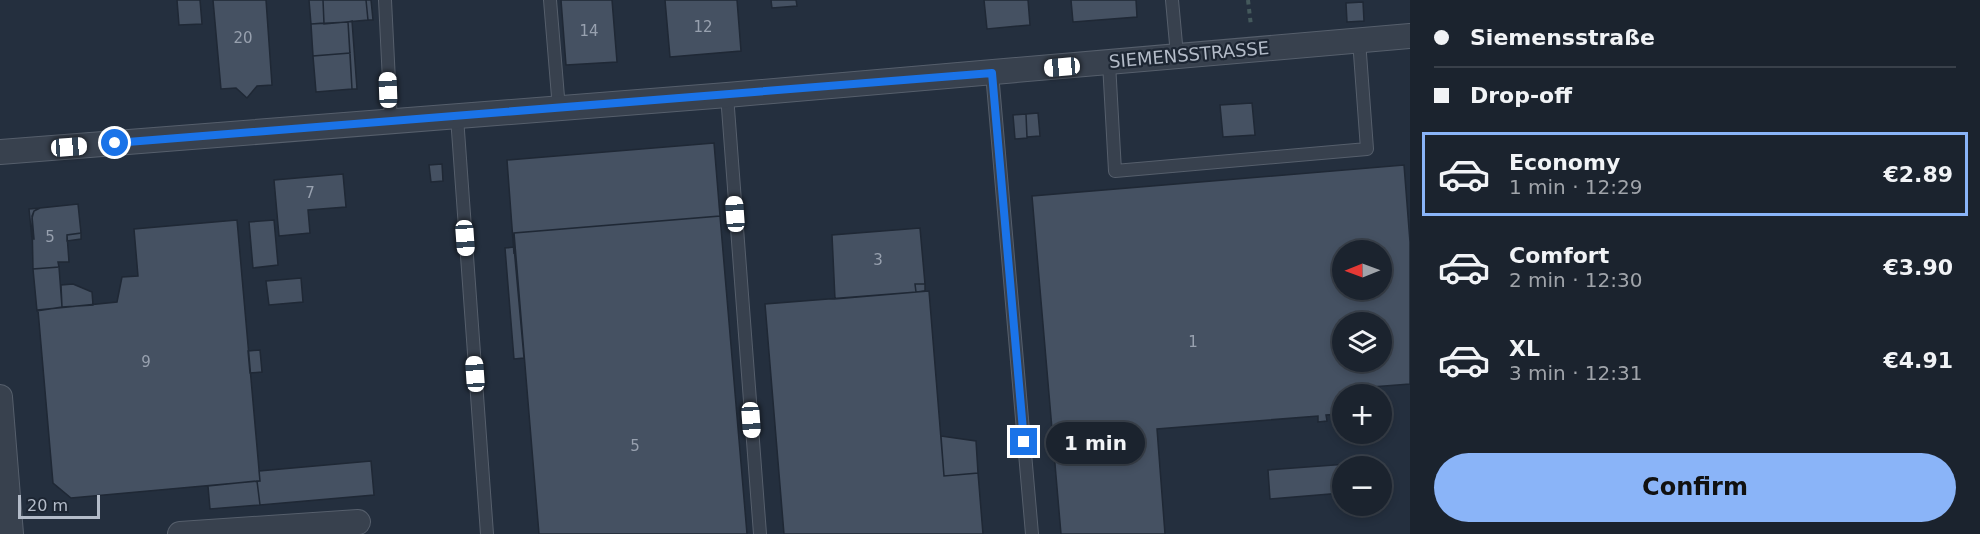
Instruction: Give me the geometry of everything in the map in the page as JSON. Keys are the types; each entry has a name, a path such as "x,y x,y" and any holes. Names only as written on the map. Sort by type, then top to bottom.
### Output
{"street":[{"name":"SIEMENSSTRASSE","path":"0,152 727,95 1410,36"},
{"path":"0,398 11,534"},
{"path":"180,534 358,528"}],"lane":[{"path":"385,0 391,122"},
{"path":"550,0 559,108"},
{"path":"1172,0 1177,55"},
{"path":"1109,63 1115,171 1367,150 1359,40"},
{"path":"992,73 1032,534"},
{"path":"727,95 760,534"},
{"path":"457,117 487,534"}],"building":[{"path":"177,0 200,0 202,24 179,25"},
{"path":"213,0 266,0 272,85 257,86 247,98 236,88 221,89"},
{"path":"309,0 323,0 324,23 311,24"},
{"path":"323,0 366,0 368,20 324,24"},
{"path":"366,0 371,0 373,20 368,20"},
{"path":"561,0 612,0 617,62 566,65"},
{"path":"665,0 737,0 741,51 670,57"},
{"path":"771,0 796,0 797,6 772,8"},
{"path":"984,0 1028,0 1030,25 987,29"},
{"path":"1071,0 1136,0 1137,17 1073,22"},
{"path":"1363,2 1364,21 1347,22 1346,3"},
{"path":"352,21 357,89 352,89 348,22"},
{"path":"348,22 350,53 313,56 311,24"},
{"path":"350,53 352,89 316,92 313,56"},
{"path":"1252,103 1255,135 1223,137 1220,105"},
{"path":"1038,113 1040,136 1027,137 1026,114"},
{"path":"1026,114 1027,138 1015,139 1013,115"},
{"path":"714,143 720,216 514,233 514,254 507,160"},
{"path":"442,164 443,181 431,182 429,165"},
{"path":"1404,165 1410,242 1410,384 1332,384 1332,415 1326,415 1327,421 1318,422 1318,416 1157,429 1165,534 1061,534 1032,196"},
{"path":"343,174 346,207 308,210 310,233 279,236 274,180"},
{"path":"78,204 81,233 67,235 69,262 58,262 59,267 33,269 32,218 34,211 40,208"},
{"path":"40,208 34,211 32,216 34,239 32,239 29,209"},
{"path":"720,216 747,534 539,534 514,233"},
{"path":"237,220 260,481 71,498 53,483 38,310 117,302 122,277 138,276 134,229"},
{"path":"274,220 278,265 253,268 249,222"},
{"path":"920,228 925,284 915,284 916,292 835,299 832,235"},
{"path":"81,233 81,239 67,241 67,235"},
{"path":"514,247 524,358 514,359 505,248"},
{"path":"59,267 62,307 37,311 33,269"},
{"path":"301,278 303,302 269,305 266,281"},
{"path":"73,284 92,292 93,305 62,307 61,285"},
{"path":"915,284 925,284 925,291 916,292"},
{"path":"929,291 944,476 978,473 983,534 784,534 765,304"},
{"path":"260,350 262,372 250,373 248,351"},
{"path":"941,436 976,441 978,473 944,476"},
{"path":"371,461 374,495 260,505 257,481 260,481 259,471"},
{"path":"1332,465 1332,494 1270,499 1268,470"},
{"path":"257,481 260,505 210,509 208,486"}],"route":[{"path":"115,143 992,73 1024,442"}]}
